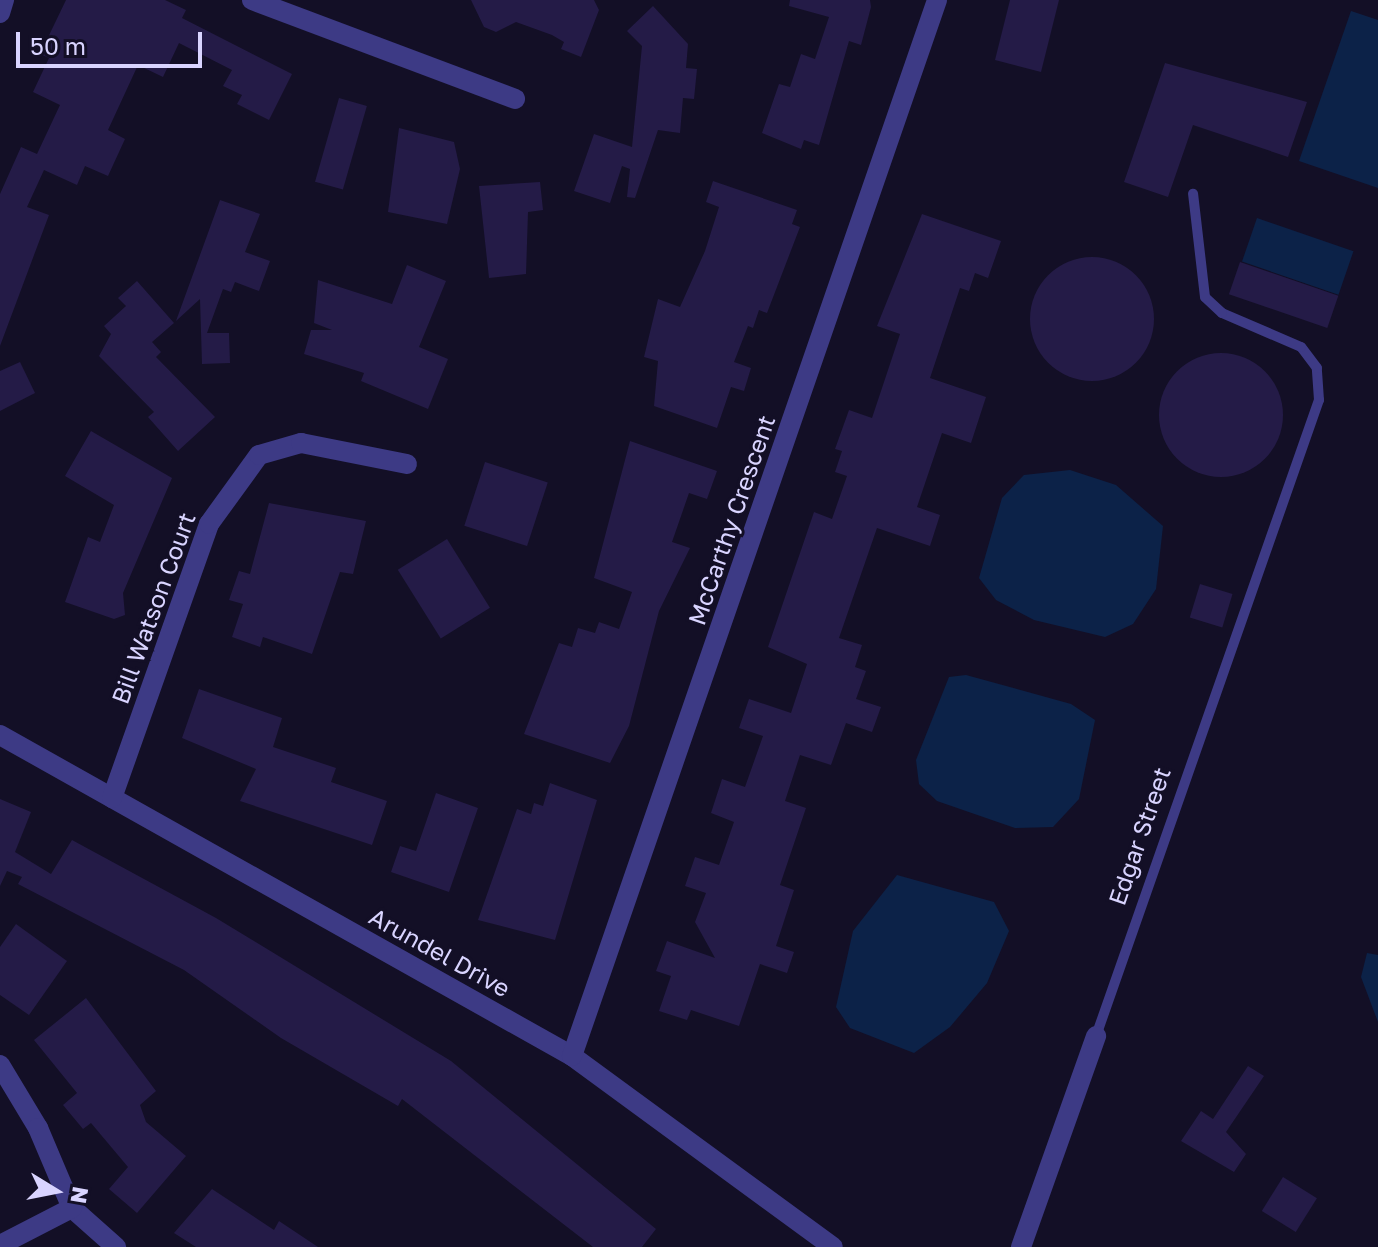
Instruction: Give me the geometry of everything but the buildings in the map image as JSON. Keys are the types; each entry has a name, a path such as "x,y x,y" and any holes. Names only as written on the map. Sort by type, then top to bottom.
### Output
{"street":[{"path":"0,13 4,0"},
{"path":"252,0 515,99"},
{"name":"McCarthy Crescent","path":"572,1056 937,0"},
{"name":"Bill Watson Court","path":"112,798 209,524 259,455 314,444 407,464"},
{"name":"Arundel Drive","path":"0,735 572,1056 833,1247"},
{"name":"Edgar Street","path":"1021,1247 1096,1036"},
{"path":"0,1065 38,1128 72,1208 116,1247"},
{"path":"0,1245 72,1208"}],"lane":[{"name":"Edgar Street","path":"1096,1036 1319,400 1317,368 1301,347 1222,313 1205,297 1193,194"}],"water":[{"path":"1351,11 1378,20 1378,188 1299,161"},
{"path":"1257,218 1353,251 1338,295 1242,261"},
{"path":"1070,470 1116,485 1163,526 1156,589 1133,624 1105,637 1034,620 996,600 979,578 1002,498 1024,475"},
{"path":"966,675 1071,704 1095,720 1079,799 1053,827 1015,828 937,801 919,784 916,760 949,677"},
{"path":"897,875 994,902 1009,931 987,983 950,1027 914,1053 850,1028 836,1007 853,931"},
{"path":"1367,953 1378,955 1378,1022 1361,977"}]}
